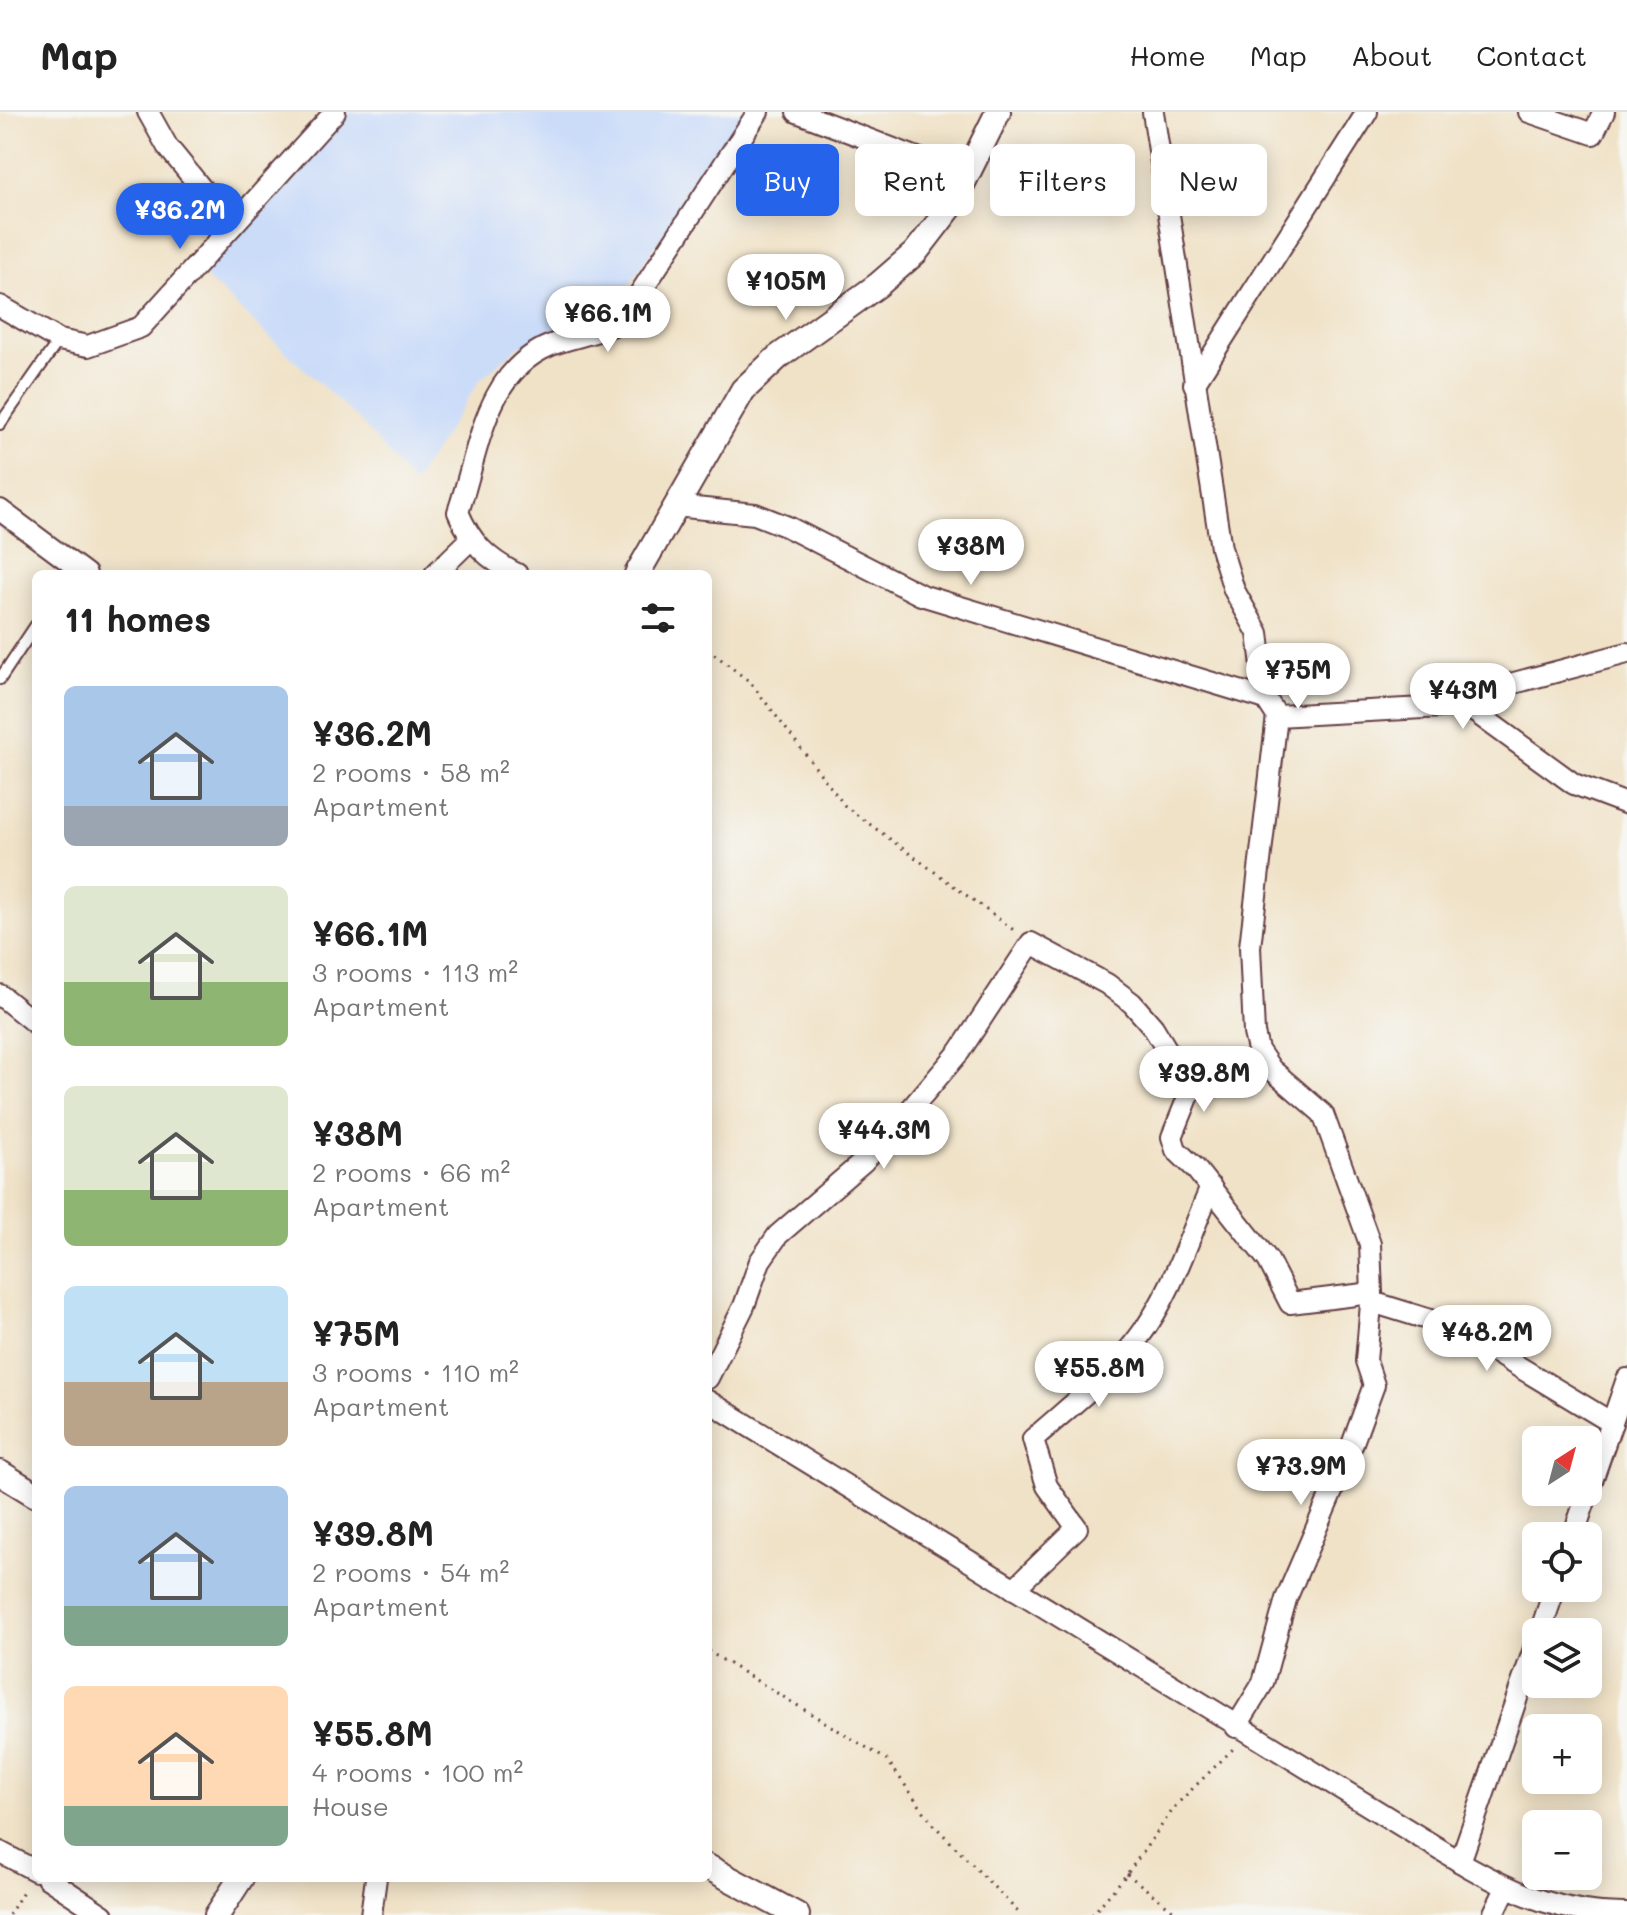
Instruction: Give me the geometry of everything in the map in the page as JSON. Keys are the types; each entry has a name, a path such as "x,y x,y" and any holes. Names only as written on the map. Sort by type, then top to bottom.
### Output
{"street":[{"path":"148,112 167,146 232,226"},
{"path":"0,306 59,340 88,346 141,327 335,112"},
{"path":"509,570 496,563 470,540 458,512 493,398 518,363 552,345 599,334 622,321 758,112"},
{"path":"797,112 881,144"},
{"path":"974,162 998,112"},
{"path":"1153,112 1221,548 1234,590 1258,633 1271,707 1250,947 1254,1033 1258,1050 1271,1069 1323,1114 1370,1244 1372,1298 1366,1361 1374,1385 1352,1445 1286,1599 1263,1683 1242,1730"},
{"path":"1194,384 1367,112"},
{"path":"1529,112 1593,134 1604,112"},
{"path":"639,570 743,390 778,357 878,285 915,253 944,216"},
{"path":"675,506 755,514 788,527 921,595 1271,707 1460,706 1471,709 1574,784 1627,804"},
{"path":"0,510 75,570"},
{"path":"439,570 470,540"},
{"path":"1460,706 1469,695 1627,653"},
{"path":"712,1370 744,1306 760,1261 778,1235 863,1162 910,1110 960,1051 1031,943 1107,984 1153,1027 1191,1090 1172,1137 1176,1150 1211,1187 1268,1260 1290,1303 1372,1298 1453,1327 1618,1420"},
{"path":"0,995 32,1021"},
{"path":"1014,1589 1077,1528 1047,1486 1033,1439 1121,1359 1140,1336 1156,1312 1211,1187"},
{"path":"1578,1522 1618,1420 1627,1379"},
{"path":"712,1403 1242,1730 1506,1888 1557,1908 1598,1915 1627,1914"},
{"path":"0,1473 32,1493"},
{"path":"1460,1862 1522,1683"},
{"path":"0,1852 32,1869"},
{"path":"712,1869 797,1915"},
{"path":"53,1882 103,1915"},
{"path":"217,1915 238,1882"},
{"path":"371,1915 375,1882"},
{"path":"1493,1915 1506,1888"}],"lane":[{"path":"0,424 59,340"},
{"path":"0,679 32,631"}],"path":[{"path":"712,652 751,683 845,806 1031,943"},
{"path":"712,1653 887,1760 933,1824 1021,1915"},
{"path":"1092,1915 1127,1874 1177,1804 1242,1730"},
{"path":"1127,1874 1179,1915"},
{"path":"9,1915 33,1882"}],"shaded area":[{"path":"349,112 747,112 602,324 519,346 480,380 413,484 361,422 202,274"}]}
